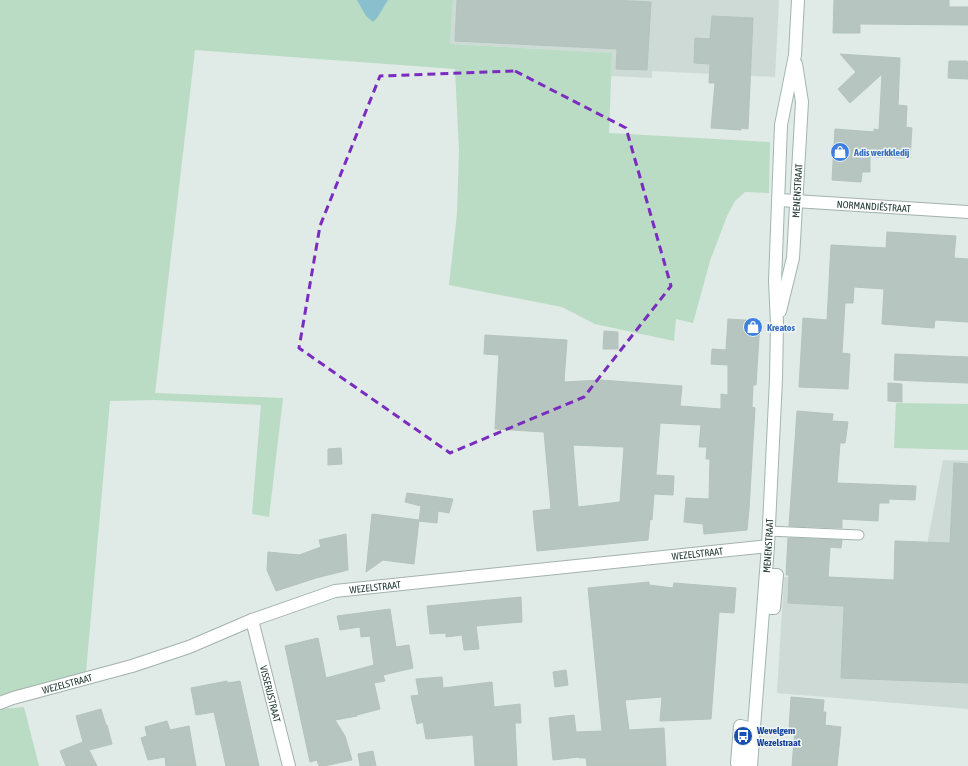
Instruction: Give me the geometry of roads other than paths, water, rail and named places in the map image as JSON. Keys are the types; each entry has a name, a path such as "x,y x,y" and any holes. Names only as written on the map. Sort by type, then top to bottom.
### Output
{"street":[{"name":"MENENSTRAAT","path":"751,766 768,546 776,387 777,324 775,281 782,125 795,55 798,0"},
{"name":"MENENSTRAAT","path":"777,324 793,258 797,201 802,102 795,55"},
{"name":"NORMANDIËSTRAAT","path":"779,200 968,212"},
{"name":"WEZELSTRAAT","path":"0,703 13,698 132,666 189,647 252,620 335,591 768,546"},
{"name":"VISSERIJSTRAAT","path":"252,620 289,766"}],"lane":[{"path":"768,531 859,535"}],"water":[{"path":"357,0 388,0 373,22 366,16"}],"place":[{"name":"Adis werkkledij","path":"840,152"},
{"name":"Kreatos","path":"753,327"},
{"name":"Wevelgem Wezelstraat","path":"743,736"}]}
